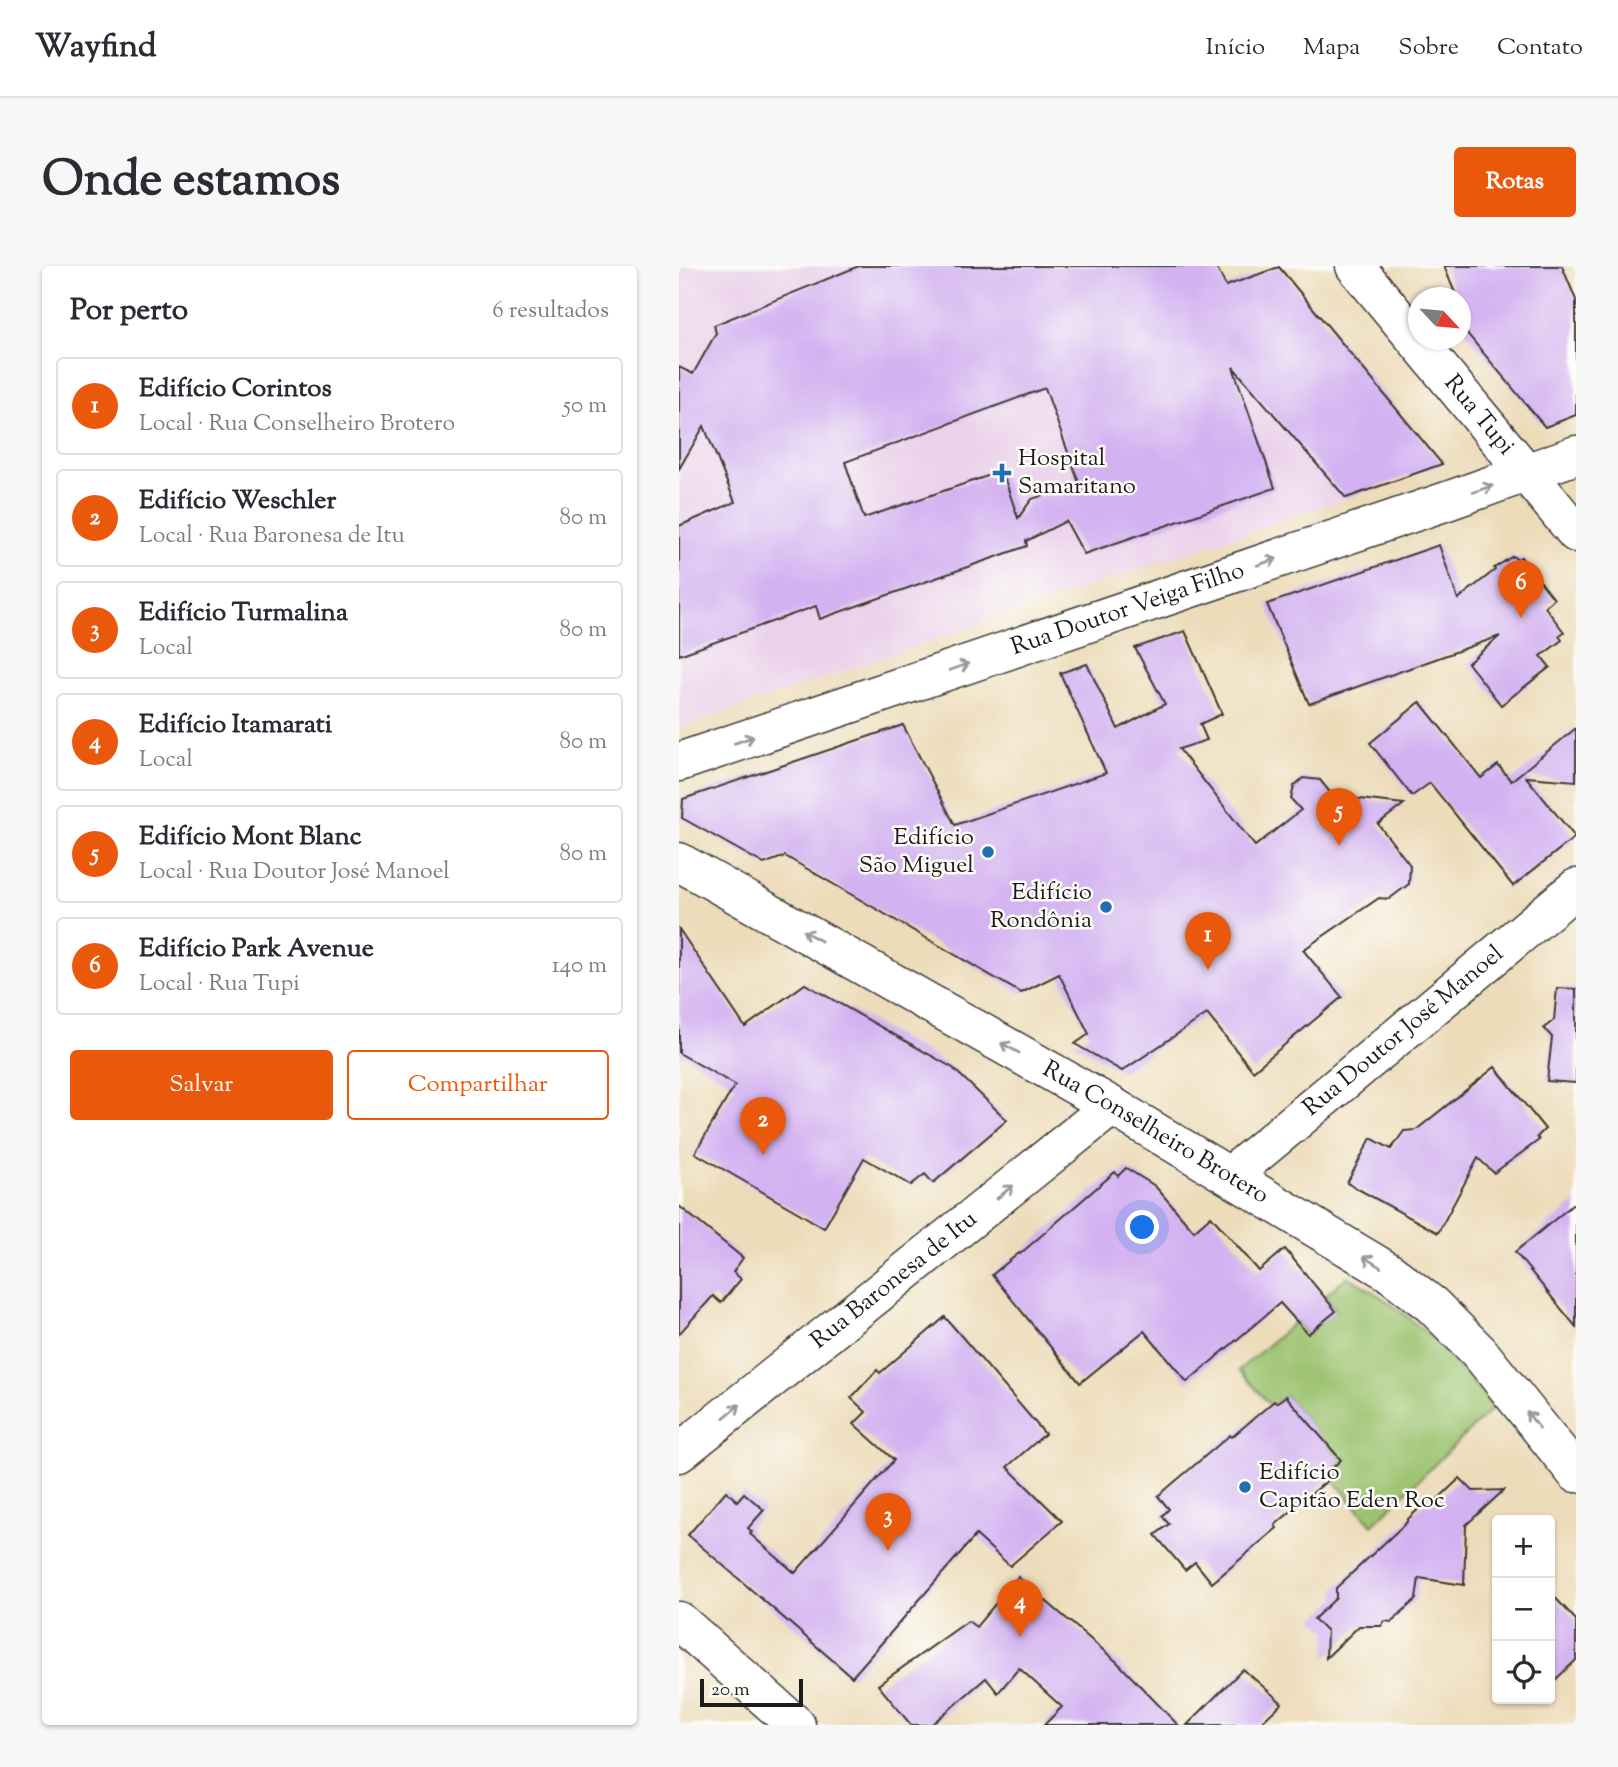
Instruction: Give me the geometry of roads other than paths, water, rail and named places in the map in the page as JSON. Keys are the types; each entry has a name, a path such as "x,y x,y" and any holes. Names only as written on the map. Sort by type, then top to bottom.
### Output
{"street":[{"name":"Rua Tupi","path":"1355,266 1576,533"},
{"name":"Rua Doutor Veiga Filho","path":"679,762 1576,455"},
{"name":"Rua Conselheiro Brotero","path":"679,862 1112,1106 1389,1272 1432,1305 1479,1352 1576,1473"},
{"name":"Rua Doutor José Manoel","path":"1230,1175 1576,888"},
{"name":"Rua Baronesa de Itu","path":"679,1453 1112,1106"},
{"path":"679,1621 796,1725"}],"place":[{"name":"Hospital Samaritano","path":"1002,473"},
{"name":"Edifício Park Avenue","path":"1521,618"},
{"name":"Edifício Mont Blanc","path":"1339,846"},
{"name":"Edifício São Miguel","path":"988,852"},
{"name":"Edifício Rondônia","path":"1106,907"},
{"name":"Edifício Corintos","path":"1208,970"},
{"name":"Edifício Weschler","path":"763,1155"},
{"name":"Edifício Capitão Eden Roc","path":"1245,1487"},
{"name":"Edifício Turmalina","path":"888,1551"},
{"name":"Edifício Itamarati","path":"1020,1637"}]}
